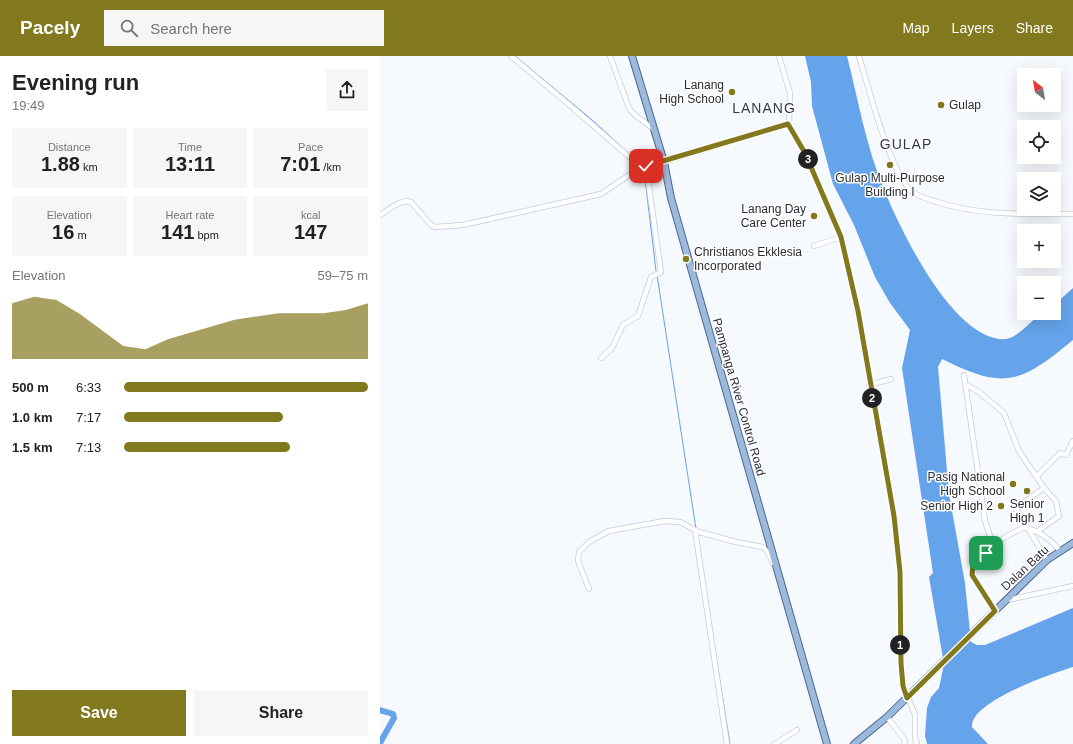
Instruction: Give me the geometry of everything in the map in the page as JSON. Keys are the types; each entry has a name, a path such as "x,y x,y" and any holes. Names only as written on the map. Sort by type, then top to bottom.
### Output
{"main road":[{"name":"Pampanga River Control Road","path":"632,56 652,128 664,162 673,206 827,744"},
{"name":"Dalan Batu","path":"854,744 888,717 1047,560 1073,543"}],"street":[{"path":"510,56 643,167 661,272 651,277 638,316 624,325 612,348 601,358"},
{"path":"610,56 632,112 646,121 652,128"},
{"path":"779,56 790,93 788,124 805,153 841,237 858,311 869,384 894,516 900,572 901,663 903,686 915,714 915,738 917,744"},
{"path":"860,56 885,141 898,172 914,193 954,207 1004,214 1073,214"},
{"path":"380,215 402,201 407,200 411,202 430,225 435,227 463,225 601,194 643,167 788,124"},
{"path":"814,246 841,237"},
{"path":"964,375 986,521 993,545"},
{"path":"869,384 891,380"},
{"path":"965,384 979,392 1004,413 1019,451 1044,488 1056,501 1059,516 1038,531"},
{"path":"1036,477 1060,453 1066,455 1073,441"},
{"path":"1044,488 1017,507 1017,513 1047,560"},
{"path":"589,589 578,561 579,552 589,542 609,531 664,521 680,522 696,531 736,542 763,546 777,570"},
{"path":"995,611 972,575 971,570 973,565 993,545 1006,536 1026,527 1038,531 1053,542 1060,551"},
{"path":"696,531 727,744"},
{"path":"1007,600 1073,586"},
{"path":"888,717 905,740 904,744"},
{"path":"775,744 797,730"}],"water":[{"path":"805,56 847,56 872,155 883,187 914,252 945,299 962,318 980,332 999,339 1006,339 1013,337 1033,320 1061,320 1061,299 1073,288 1073,340 1039,366 1025,374 1011,378 997,378 981,375 963,369 942,359 938,367 949,494 965,583 971,642 977,645 985,645 1073,608 1073,667 1031,682 997,699 984,708 975,717 972,727 988,744 927,744 925,736 927,708 931,697 939,688 944,664 929,577 933,573 902,368 910,330 890,303 875,277 854,225 833,184 812,106 811,82"}],"waterway":[{"path":"515,56 591,119 634,158"},
{"path":"644,170 656,271"},
{"path":"657,275 696,529"},
{"path":"718,669 730,744"},
{"path":"380,710 393,714 394,718 380,743"}],"place":[{"name":"Lanang High School","path":"732,92"},
{"name":"Gulap","path":"941,105"},
{"name":"Gulap Multi-Purpose Building I","path":"890,165"},
{"name":"Lanang Day Care Center","path":"814,216"},
{"name":"Christianos Ekklesia Incorporated","path":"686,259"},
{"name":"Pasig National High School","path":"1013,484"},
{"name":"Senior High 1","path":"1027,491"},
{"name":"Senior High 2","path":"1001,506"}],"district":[{"name":"LANANG","path":"764,108"},
{"name":"GULAP","path":"906,144"}],"route":[{"path":"646,166 664,162 788,124 805,153 841,237 858,311 874,414 894,516 900,572 901,663 903,686 907,698 995,611 972,575 971,570 973,565 986,553"}]}
